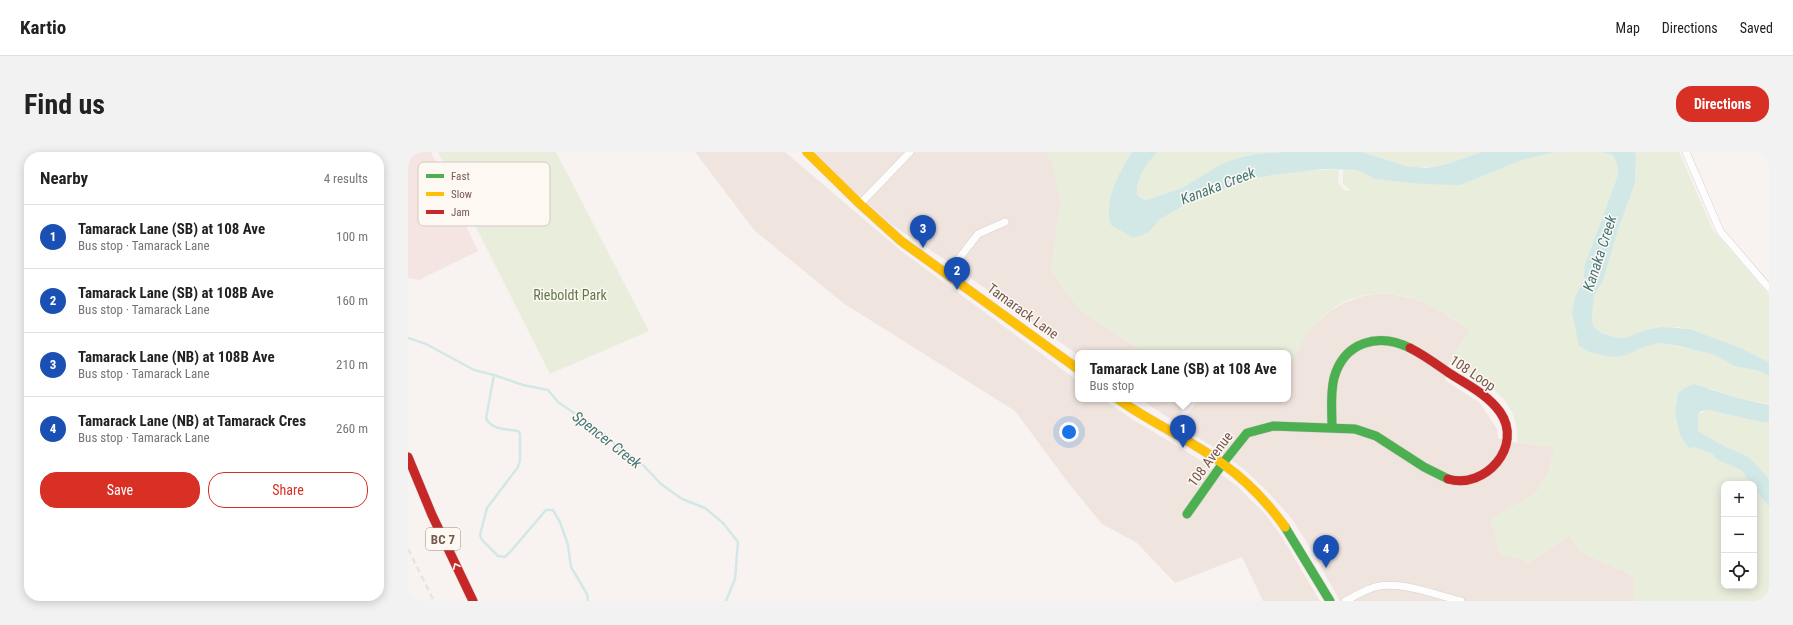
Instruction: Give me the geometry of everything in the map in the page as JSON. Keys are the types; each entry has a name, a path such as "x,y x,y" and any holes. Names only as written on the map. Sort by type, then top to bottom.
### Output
{"main road":[{"name":"Tamarack Lane","path":"807,152 860,204 901,241 1075,367"},
{"name":"108 Loop","path":"1390,340 1409,347 1492,402 1504,419 1507,436 1500,458 1493,467 1481,476 1459,481 1442,477 1376,436 1366,432 1332,427 1333,383 1340,364 1348,353 1359,345 1374,341 1390,340"},
{"path":"1122,402 1142,416 1223,463 1252,488 1279,517 1295,539 1330,601"},
{"name":"108 Avenue","path":"1187,514 1223,463 1247,433 1273,426 1332,427"},
{"name":"BC 7","path":"408,457 432,515 473,601"}],"street":[{"path":"860,204 910,152"},
{"path":"1686,152 1720,231 1769,288"},
{"path":"947,274 978,234 1005,222"},
{"path":"1345,601 1370,589 1388,586 1412,589 1460,601"}],"shaded area":[{"path":"408,152 431,152 436,162 418,162 418,226 466,226 478,251 419,280 408,278"},
{"path":"695,152 785,152 900,250 1075,379 1075,402 1107,402 1132,419 1204,462 1237,486 1266,515 1282,537 1320,601 1263,601 1242,557 1175,583 1137,543 1102,524 1069,484 1015,411 843,303 754,230"},
{"path":"815,152 1047,152 1053,166 1061,202 1051,270 1080,310 1141,350 1075,350 1075,353 944,259 892,225 852,189"},
{"path":"1375,294 1391,294 1415,299 1430,305 1470,330 1450,362 1445,380 1480,403 1497,429 1498,438 1517,443 1555,447 1548,473 1537,492 1491,520 1500,554 1518,558 1528,563 1569,535 1581,552 1634,576 1634,601 1340,601 1292,519 1269,493 1246,471 1218,450 1179,426 1197,402 1291,402 1291,365 1298,347 1311,327 1330,311 1359,297"},
{"path":"1145,402 1190,402 1175,422"}],"green space":[{"name":"Rieboldt Park","path":"438,152 556,152 649,331 550,374 475,226 550,226 550,162 443,162"},
{"path":"1047,152 1132,152 1119,174 1112,197 1149,232 1163,217 1201,198 1239,183 1278,174 1298,171 1339,170 1338,183 1345,191 1351,190 1343,184 1343,170 1358,170 1375,179 1495,171 1522,160 1556,152 1602,152 1613,155 1617,165 1618,175 1585,264 1583,281 1575,297 1572,312 1626,355 1644,347 1660,343 1715,355 1734,366 1756,370 1769,376 1769,404 1734,397 1709,388 1675,413 1680,435 1689,449 1693,447 1711,453 1718,460 1741,470 1749,481 1721,481 1721,589 1757,589 1757,492 1769,507 1769,601 1634,601 1634,576 1581,552 1569,535 1528,563 1518,558 1500,554 1490,520 1537,492 1548,473 1555,447 1517,443 1513,413 1506,402 1487,384 1450,362 1470,330 1429,305 1414,299 1392,294 1371,294 1351,299 1334,308 1319,320 1306,336 1296,355 1291,370 1291,350 1141,350 1080,310 1051,270 1061,202 1053,166"},
{"path":"1157,152 1282,152 1256,154 1234,159 1182,188 1147,200 1142,199 1137,195 1138,183 1142,172"},
{"path":"1361,152 1482,152 1442,165 1419,167 1393,163"},
{"path":"1634,152 1679,152 1713,230 1769,295 1769,362 1741,348 1690,329 1678,327 1642,331 1627,337 1617,338 1601,333 1593,326 1592,317 1594,296 1603,281 1618,230 1635,183 1636,155"},
{"path":"1708,410 1761,422 1769,422 1769,479 1747,456 1724,446 1698,431 1698,414"}],"water":[{"name":"Kanaka Creek","path":"1132,152 1157,152 1146,167 1138,183 1137,195 1142,199 1147,200 1182,188 1218,166 1234,159 1256,154 1282,152 1361,152 1406,166 1427,168 1447,164 1482,152 1556,152 1522,160 1460,185 1423,184 1375,179 1357,170 1322,169 1246,180 1195,200 1160,219 1149,232 1134,238 1111,225 1109,216 1109,207 1114,187 1122,168"},
{"name":"Kanaka Creek","path":"1602,152 1634,152 1636,155 1635,183 1618,230 1603,281 1594,296 1592,317 1593,326 1601,333 1617,338 1627,337 1642,331 1662,327 1690,329 1741,348 1769,362 1769,376 1756,370 1734,366 1715,355 1660,343 1644,347 1626,355 1611,357 1590,352 1579,346 1572,312 1575,297 1583,281 1585,264 1618,175 1617,165 1613,155"},
{"path":"1694,384 1734,397 1769,405 1769,422 1761,422 1708,410 1701,411 1698,414 1698,431 1724,446 1747,456 1755,463 1769,479 1769,507 1757,492 1757,481 1749,481 1741,470 1718,460 1711,453 1693,447 1689,449 1680,435 1675,413 1678,393"}],"waterway":[{"name":"Spencer Creek","path":"408,338 426,344 474,370 523,385 548,390 558,402 602,432 620,449 643,465 661,484 682,499 705,508 723,523 738,542 735,579 726,601"},
{"path":"494,375 486,418 488,422 495,427 518,431 520,434 520,460 518,467 487,508 480,535 482,540 498,556 505,557 546,510 553,510 560,522 568,545 571,567 587,594 588,601"}],"railway":[{"path":"408,549 434,601"}],"traffic: fast":[{"path":"1332,427 1332,396 1334,378 1339,366 1346,356 1354,348 1375,341 1398,343 1410,348"},
{"path":"1187,514 1223,463 1247,433 1273,426 1355,429 1376,436 1424,467 1448,479"},
{"path":"1285,527 1330,601"}],"traffic: slow":[{"path":"807,152 860,204 901,241 1075,367"},
{"path":"1122,402 1210,455 1232,471 1256,492 1285,527"}],"traffic: jam":[{"path":"1410,348 1483,395 1500,412 1506,425 1507,438 1504,451 1497,462 1487,472 1475,478 1462,481 1448,479"},
{"path":"408,457 432,515 473,601"}],"place":[{"name":"Tamarack Lane (NB) at 108B Ave","path":"923,248"},
{"name":"Tamarack Lane (SB) at 108B Ave","path":"957,290"},
{"name":"Tamarack Lane (SB) at 108 Ave","path":"1183,448"},
{"name":"Tamarack Lane (NB) at Tamarack Cres","path":"1326,568"}]}
